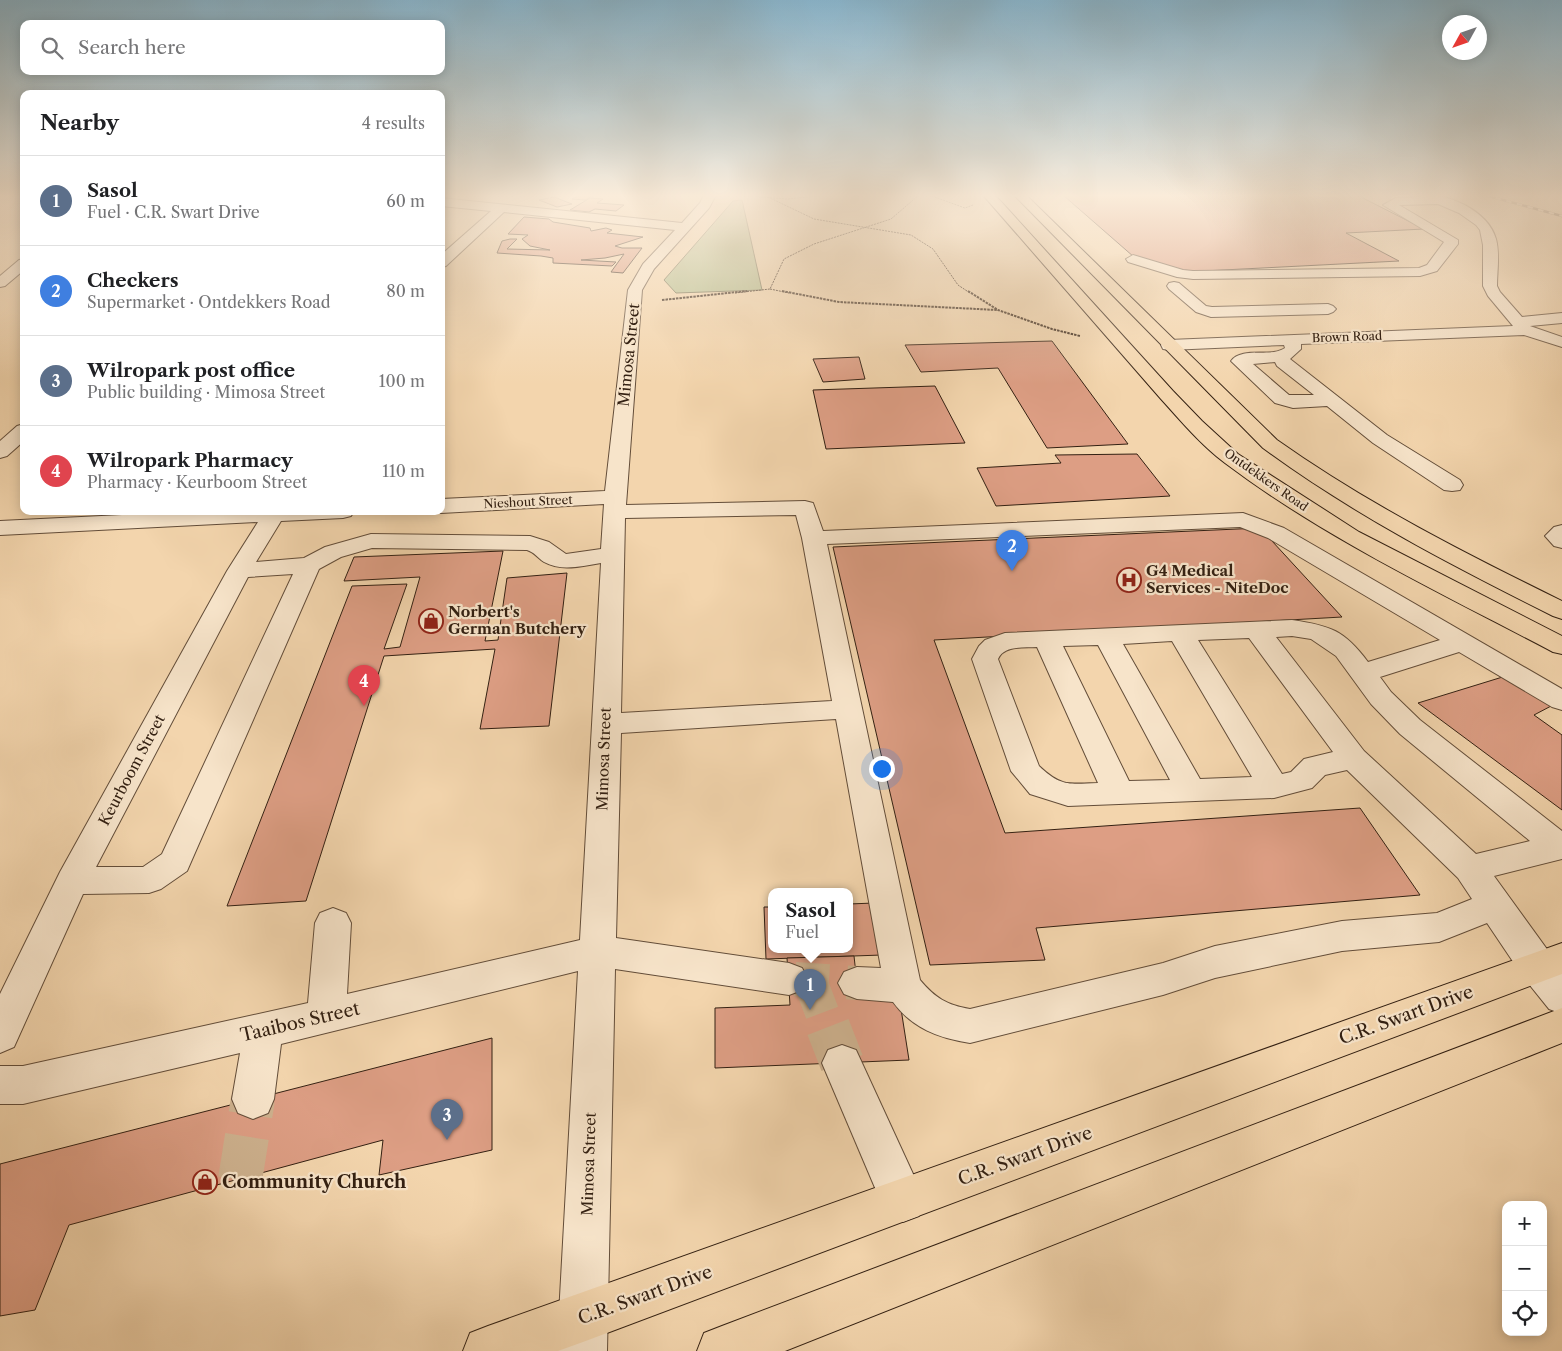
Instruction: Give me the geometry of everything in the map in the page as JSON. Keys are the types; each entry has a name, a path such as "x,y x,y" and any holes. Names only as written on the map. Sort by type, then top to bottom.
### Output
{"main road":[{"name":"Ontdekkers Road","path":"1045,258 1167,396 1231,458 1351,538 1562,646"},
{"path":"1084,258 1270,444 1317,478 1440,550 1562,611"},
{"name":"C.R. Swart Drive","path":"488,1351 583,1334 903,1200 1554,974"},
{"path":"722,1351 1562,1025"}],"street":[{"name":"Mimosa Street","path":"583,1334 605,724 615,504 636,290 648,267 656,258"},
{"path":"1133,259 1182,274 1193,275 1420,272 1432,268 1440,258"},
{"path":"1489,258 1490,286 1493,293 1522,326 1562,342"},
{"path":"0,283 20,266"},
{"path":"1256,287 1256,284 1278,283"},
{"path":"1174,286 1201,309 1211,312 1328,309"},
{"path":"1308,295 1328,309 1364,344"},
{"path":"1271,299 1287,310"},
{"name":"Brown Road","path":"1287,350 1364,344 1522,326 1562,318"},
{"path":"1169,344 1287,350"},
{"path":"1287,350 1281,359 1283,362 1380,439 1452,485"},
{"path":"1287,350 1240,361 1282,399 1293,402 1330,400"},
{"path":"0,452 20,434"},
{"name":"Nieshout Street","path":"445,506 615,504 805,508 814,538"},
{"path":"0,528 238,515"},
{"name":"Keurboom Street","path":"0,1034 72,881 239,571 274,515"},
{"path":"1495,905 1439,927 1342,936 1215,962 1163,979 970,1026 947,1023 926,1011 902,986 814,538 1243,520 1276,533 1562,701"},
{"path":"1562,532 1556,536 1562,542"},
{"path":"239,571 309,565 333,552 371,541 530,543 541,547 551,556 563,560 612,555"},
{"path":"72,881 149,880 175,862 309,565"},
{"path":"1353,758 1315,767 1301,780 1274,787 1068,795 1055,792 1041,786 1026,771 985,659 988,652 994,646 1005,641 1292,628 1318,632 1328,637 1344,650 1382,698 1410,727 1561,846"},
{"path":"1257,630 1353,758 1470,869 1495,905 1554,974"},
{"path":"1180,633 1274,787"},
{"path":"1106,636 1191,790"},
{"path":"1046,638 1118,792"},
{"path":"1363,673 1462,642"},
{"path":"605,724 848,709"},
{"path":"1470,869 1561,846"},
{"path":"326,1016 333,923"},
{"path":"598,951 788,979"},
{"name":"Taaibos Street","path":"0,1085 23,1084 326,1016 598,951"},
{"path":"857,983 902,986"},
{"path":"253,1099 263,1030"},
{"path":"842,1063 903,1200"}],"path":[{"path":"770,289 786,258"},
{"path":"939,258 958,285 998,310 1052,330 1080,336"},
{"path":"662,300 770,289 839,302 998,310"}],"green space":[{"path":"683,258 755,258 762,290 676,293 664,280"}],"building":[{"path":"553,258 604,258 581,260 616,262 612,266 553,263"},
{"path":"621,258 634,258 623,273 611,272"},
{"path":"1137,258 1393,258 1399,261 1184,272"},
{"path":"1052,341 1128,444 1047,448 998,368 921,372 905,345"},
{"path":"859,357 865,379 823,382 813,359"},
{"path":"935,386 965,443 826,449 813,390"},
{"path":"1137,454 1170,496 996,506 977,468 1061,463 1055,455"},
{"path":"1260,528 1342,617 934,640 1005,833 1360,808 1420,895 1036,928 1045,960 930,965 833,547"},
{"path":"503,551 485,641 498,640 507,578 567,573 549,726 480,729 495,649 384,656 306,901 227,906 352,586 407,584 384,649 400,647 420,577 344,581 354,557"},
{"path":"1509,675 1553,705 1534,715 1562,735 1562,810 1418,703"},
{"path":"874,903 882,955 766,959 764,907 768,907 768,953 853,953 853,904"},
{"path":"854,956 857,983 899,996 909,1060 715,1068 715,1008 790,1005 787,958"},
{"path":"492,1038 492,1150 379,1175 383,1140 69,1225 35,1310 0,1316 0,1164"}],"tunnel":[{"path":"795,979 857,983"},
{"path":"810,981 828,1028"},
{"path":"828,1027 842,1063"},
{"path":"240,1180 253,1099"}],"place":[{"name":"Checkers","path":"1012,571"},
{"name":"G4 Medical Services - NiteDoc","path":"1129,580"},
{"name":"Norbert's German Butchery","path":"431,621"},
{"name":"Wilropark Pharmacy","path":"364,706"},
{"name":"Sasol","path":"810,1010"},
{"name":"Wilropark post office","path":"447,1140"},
{"name":"Community Church","path":"205,1182"}]}
